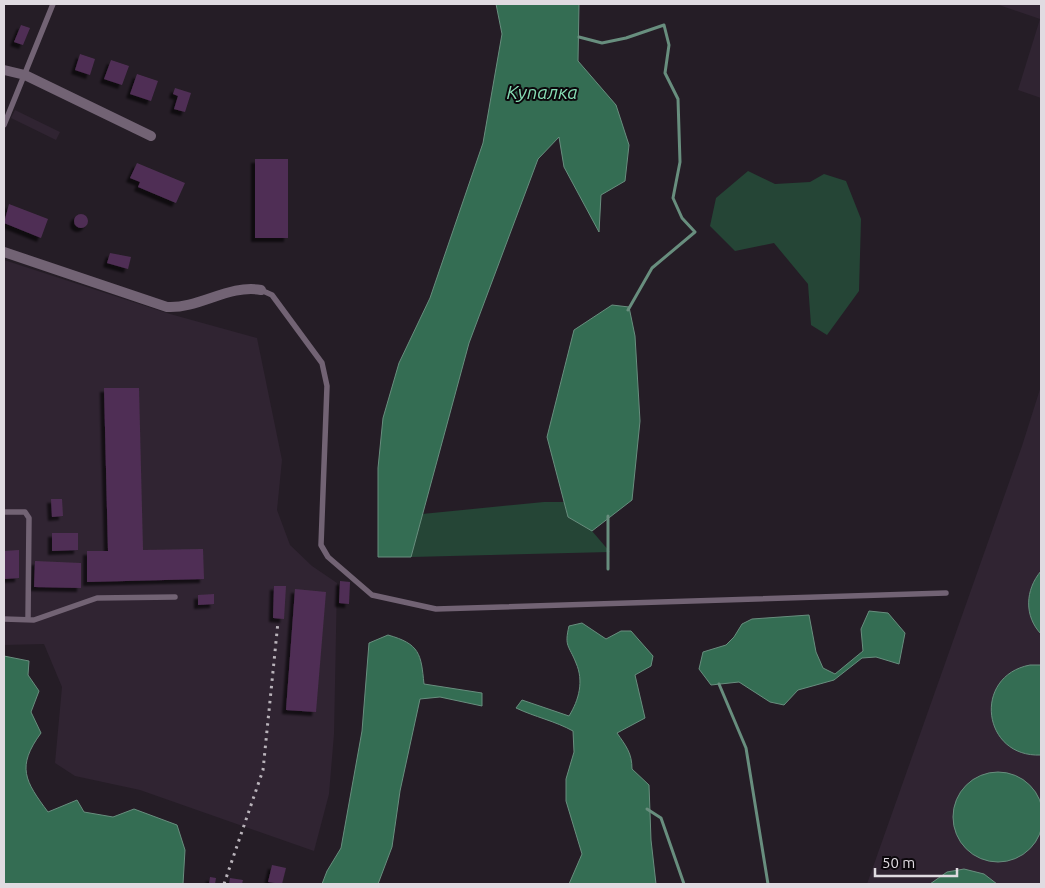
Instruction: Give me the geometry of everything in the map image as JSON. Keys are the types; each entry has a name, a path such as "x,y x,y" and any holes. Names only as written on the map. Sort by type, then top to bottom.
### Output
{"street":[{"path":"4,70 25,75 151,136"},
{"path":"4,252 167,306 178,307 244,288 261,290"}],"lane":[{"path":"4,126 53,4"},
{"path":"261,290 272,295 322,363 327,386 321,545 328,557 372,595 436,609 946,594"},
{"path":"4,512 25,512 29,518 28,620"},
{"path":"4,619 34,620 97,598 175,597"}],"shaded area":[{"path":"996,4 1041,4 1041,98 1018,90 1040,19"},
{"path":"15,110 60,132 56,140 11,118"},
{"path":"748,171 775,184 810,182 824,174 846,181 861,219 859,291 827,335 811,325 808,284 774,243 735,251 710,226 716,198"},
{"path":"4,260 170,314 257,338 282,460 277,510 290,545 312,566 337,583 334,734 329,794 314,851 140,790 75,776 55,763 62,687 44,644 4,645"},
{"path":"1041,386 1041,884 867,884 1022,446"},
{"path":"544,502 564,502 568,517 592,531 610,552 411,557 422,514"}],"water":[{"name":"Купалка","path":"496,4 579,4 578,61 616,105 629,145 625,181 601,195 599,232 564,167 559,137 538,159 469,343 411,557 378,557 378,468 383,418 399,363 430,298 483,143 502,34"},
{"path":"612,305 629,307 635,336 640,421 632,500 592,531 568,517 547,437 574,330"},
{"path":"1041,571 1041,634 1035,627 1029,611 1029,595"},
{"path":"869,611 888,613 905,633 899,664 876,657 862,658 834,680 798,690 784,705 770,702 739,682 711,685 699,669 703,652 726,645 734,637 742,624 752,619 809,615 816,652 823,668 835,674 863,651 861,629"},
{"path":"582,623 606,639 621,631 631,631 653,656 651,666 635,675 645,718 617,733 630,754 632,769 649,785 651,840 656,884 569,884 582,854 566,801 566,779 574,752 573,731 516,708 522,700 569,716 578,697 580,677 568,646 567,638 569,626"},
{"path":"388,635 407,642 417,652 422,665 424,684 482,693 482,706 440,697 420,699 400,791 392,847 378,884 322,884 327,871 341,848 362,731 369,643"},
{"path":"4,656 29,661 28,675 39,691 31,712 41,733 28,755 26,774 34,791 48,812 77,800 84,812 113,817 134,809 177,825 185,850 183,884 4,884"},
{"path":"1030,665 1041,665 1041,755 1021,752 1006,744 996,731 992,715 992,699 999,684 1011,672"},
{"path":"998,772 1015,776 1030,785 1039,800 1043,817 1039,834 1030,849 1015,858 998,862 981,858 966,849 957,834 953,817 957,800 966,785 981,776"},
{"path":"964,869 984,874 997,884 930,884 947,872"}],"building":[{"path":"21,25 30,28 23,45 14,42"},
{"path":"80,54 95,59 90,75 75,70"},
{"path":"111,60 129,66 122,85 104,79"},
{"path":"137,74 158,81 151,101 130,94"},
{"path":"175,88 191,93 185,112 174,109 178,96 173,94"},
{"path":"255,159 288,159 288,238 255,238"},
{"path":"137,163 185,183 176,203 138,187 140,182 130,178"},
{"path":"9,204 48,219 41,238 4,223"},
{"path":"81,214 86,216 88,221 86,226 81,228 76,226 74,221 76,216"},
{"path":"110,253 131,257 128,269 107,263"},
{"path":"104,388 139,388 143,550 203,549 204,579 87,582 87,551 108,551"},
{"path":"51,499 62,499 63,516 52,517"},
{"path":"52,533 78,533 78,550 52,551"},
{"path":"19,550 19,578 4,579 4,551"},
{"path":"35,561 81,563 81,588 34,587"},
{"path":"340,581 350,582 349,604 339,603"},
{"path":"274,586 286,586 284,619 273,618"},
{"path":"295,589 326,592 316,712 286,710"},
{"path":"214,594 214,604 198,605 198,595"},
{"path":"272,865 286,868 282,884 268,882"},
{"path":"210,877 216,878 215,884 209,884"},
{"path":"230,878 243,880 242,884 229,884"}],"waterway":[{"path":"579,37 602,43 626,38 664,25 669,45 665,73 678,99 680,162 673,198 682,218 695,232 652,268 628,310"},
{"path":"608,516 608,569"},
{"path":"719,684 746,748 768,884"},
{"path":"647,809 661,818 684,884"}],"railway":[{"path":"224,884 263,770 278,622"}]}
